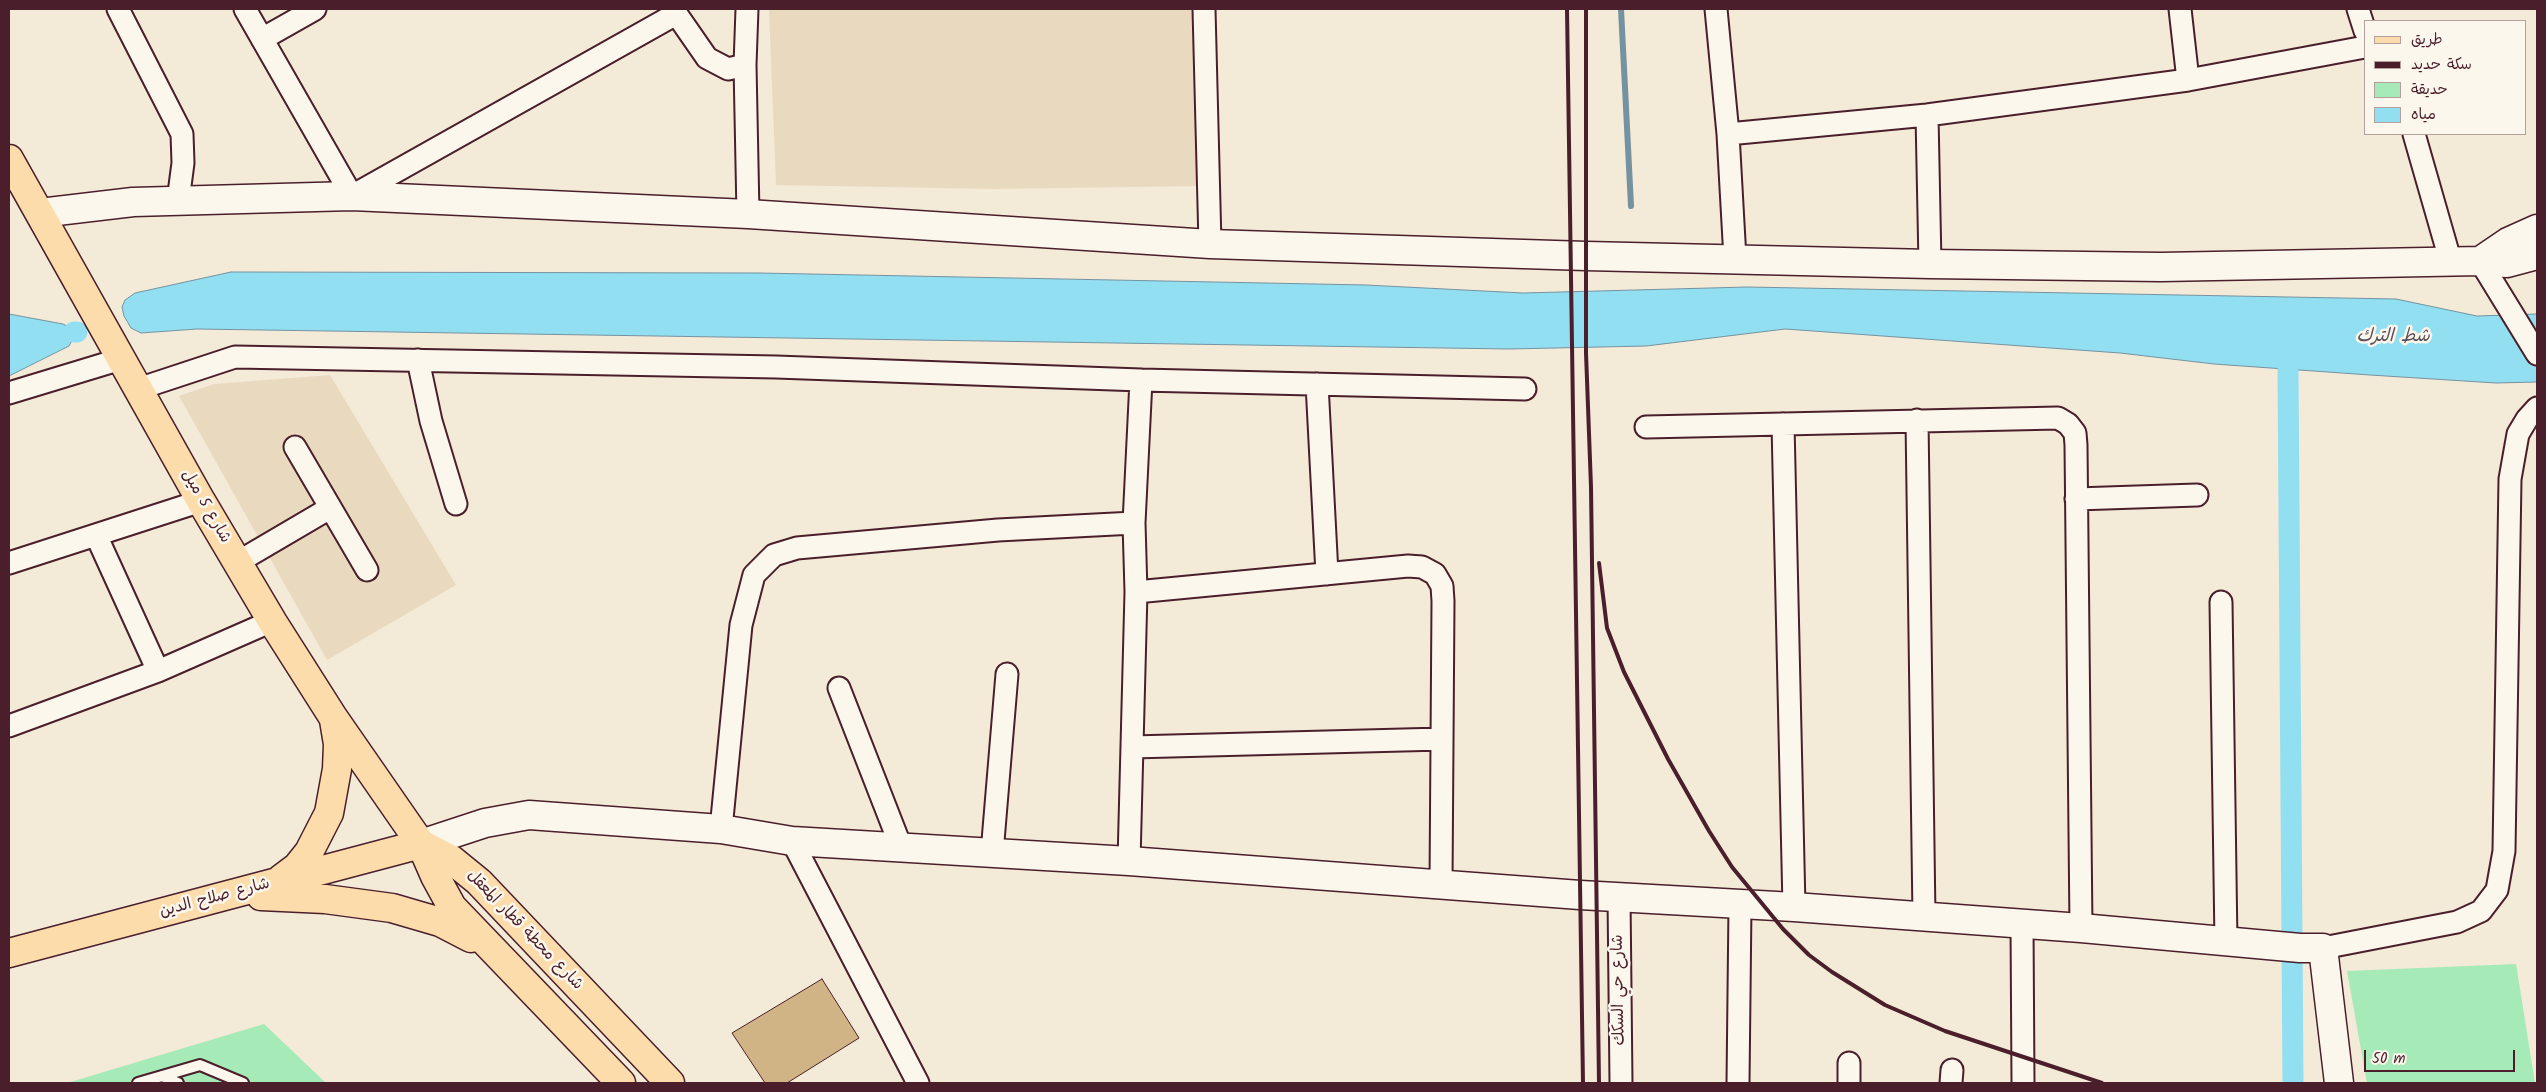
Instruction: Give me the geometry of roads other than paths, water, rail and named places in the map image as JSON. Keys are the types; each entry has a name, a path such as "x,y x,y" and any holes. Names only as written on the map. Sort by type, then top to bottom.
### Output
{"main road":[{"name":"شارع 5 ميل","path":"9,159 201,501 272,620 333,716 421,844"},
{"path":"274,884 297,866 310,852 329,813 334,794 338,744 333,716"},
{"name":"شارع صلاح الدين","path":"9,953 421,844"},
{"name":"شارع محطة قطار المعقل","path":"421,844 435,876 452,907 621,1083"},
{"name":"شارع محطة قطار المعقل","path":"421,844 452,860 479,882 670,1083"},
{"path":"230,895 325,899 392,908 440,922 494,951"}],"street":[{"path":"118,9 182,134 183,164 178,201"},
{"path":"245,9 352,196"},
{"path":"262,39 315,9"},
{"path":"747,9 745,65 748,214"},
{"path":"1204,9 1210,244"},
{"path":"1716,9 1728,134 1735,259"},
{"path":"2180,9 2188,80"},
{"path":"2358,9 2364,28"},
{"path":"352,196 674,11 707,58 728,69 745,65"},
{"path":"1728,134 1927,115 2188,80 2364,47"},
{"path":"1927,115 1930,264"},
{"path":"2414,135 2451,263"},
{"path":"40,213 133,202 352,196 748,214 1210,244 1735,259 2161,267 2480,261 2507,263 2519,262 2537,255"},
{"path":"2480,261 2508,242 2537,229"},
{"path":"2480,261 2537,354"},
{"path":"138,389 235,357 776,367 1141,380 1525,389"},
{"path":"9,393 121,359"},
{"path":"418,360 431,421 456,504"},
{"path":"1129,861 1136,592 1134,523 1141,380"},
{"path":"1317,384 1327,574"},
{"path":"421,844 485,823 529,815 721,829 792,841 1129,861 1619,897 1794,907 2081,928 2312,948 2458,922 2481,911 2497,890 2504,851 2510,479 2518,434 2526,419 2537,408"},
{"path":"1646,427 2058,418 2068,424 2074,433 2076,499 2081,928"},
{"path":"1917,420 1924,917"},
{"path":"1783,424 1794,907"},
{"path":"295,447 367,570"},
{"path":"2076,499 2196,495"},
{"path":"9,563 201,501"},
{"path":"238,562 330,508"},
{"path":"721,829 741,625 754,575 774,555 797,548 998,530 1134,523"},
{"path":"96,535 158,671"},
{"path":"1136,592 1408,566 1422,567 1435,574 1442,586 1441,883"},
{"path":"2221,602 2239,943"},
{"path":"9,726 158,671 272,620"},
{"path":"992,853 1008,674"},
{"path":"839,688 901,847"},
{"path":"1132,747 1442,739"},
{"path":"792,841 918,1083"},
{"name":"شارع حي السكك","path":"1619,897 1622,1083"},
{"path":"1738,1083 1740,905"},
{"path":"2022,925 2023,1083"},
{"path":"2312,948 2339,1083"}],"lane":[{"path":"138,1083 200,1065 209,1067 243,1083"},
{"path":"162,1076 178,1083"}],"water":[{"name":"شط الترك","path":"231,272 759,273 1366,285 1523,293 1747,287 2396,299 2477,316 2537,314 2537,382 2496,383 2370,375 2214,364 2120,353 1785,329 1646,346 1509,349 197,329 141,333 131,328 124,316 122,307 125,300 135,293"},
{"path":"9,314 63,324 71,328 74,337 69,346 9,376"}],"waterway":[{"path":"1621,9 1631,206"},
{"path":"2288,369 2293,1083"}],"railway":[{"path":"1567,9 1583,1083"},
{"path":"1586,9 1586,353 1591,487 1599,1083"},
{"path":"1599,563 1607,628 1624,672 1668,759 1709,831 1732,867 1783,929 1809,955 1832,972 1885,1005 1945,1031 2102,1083"}]}
